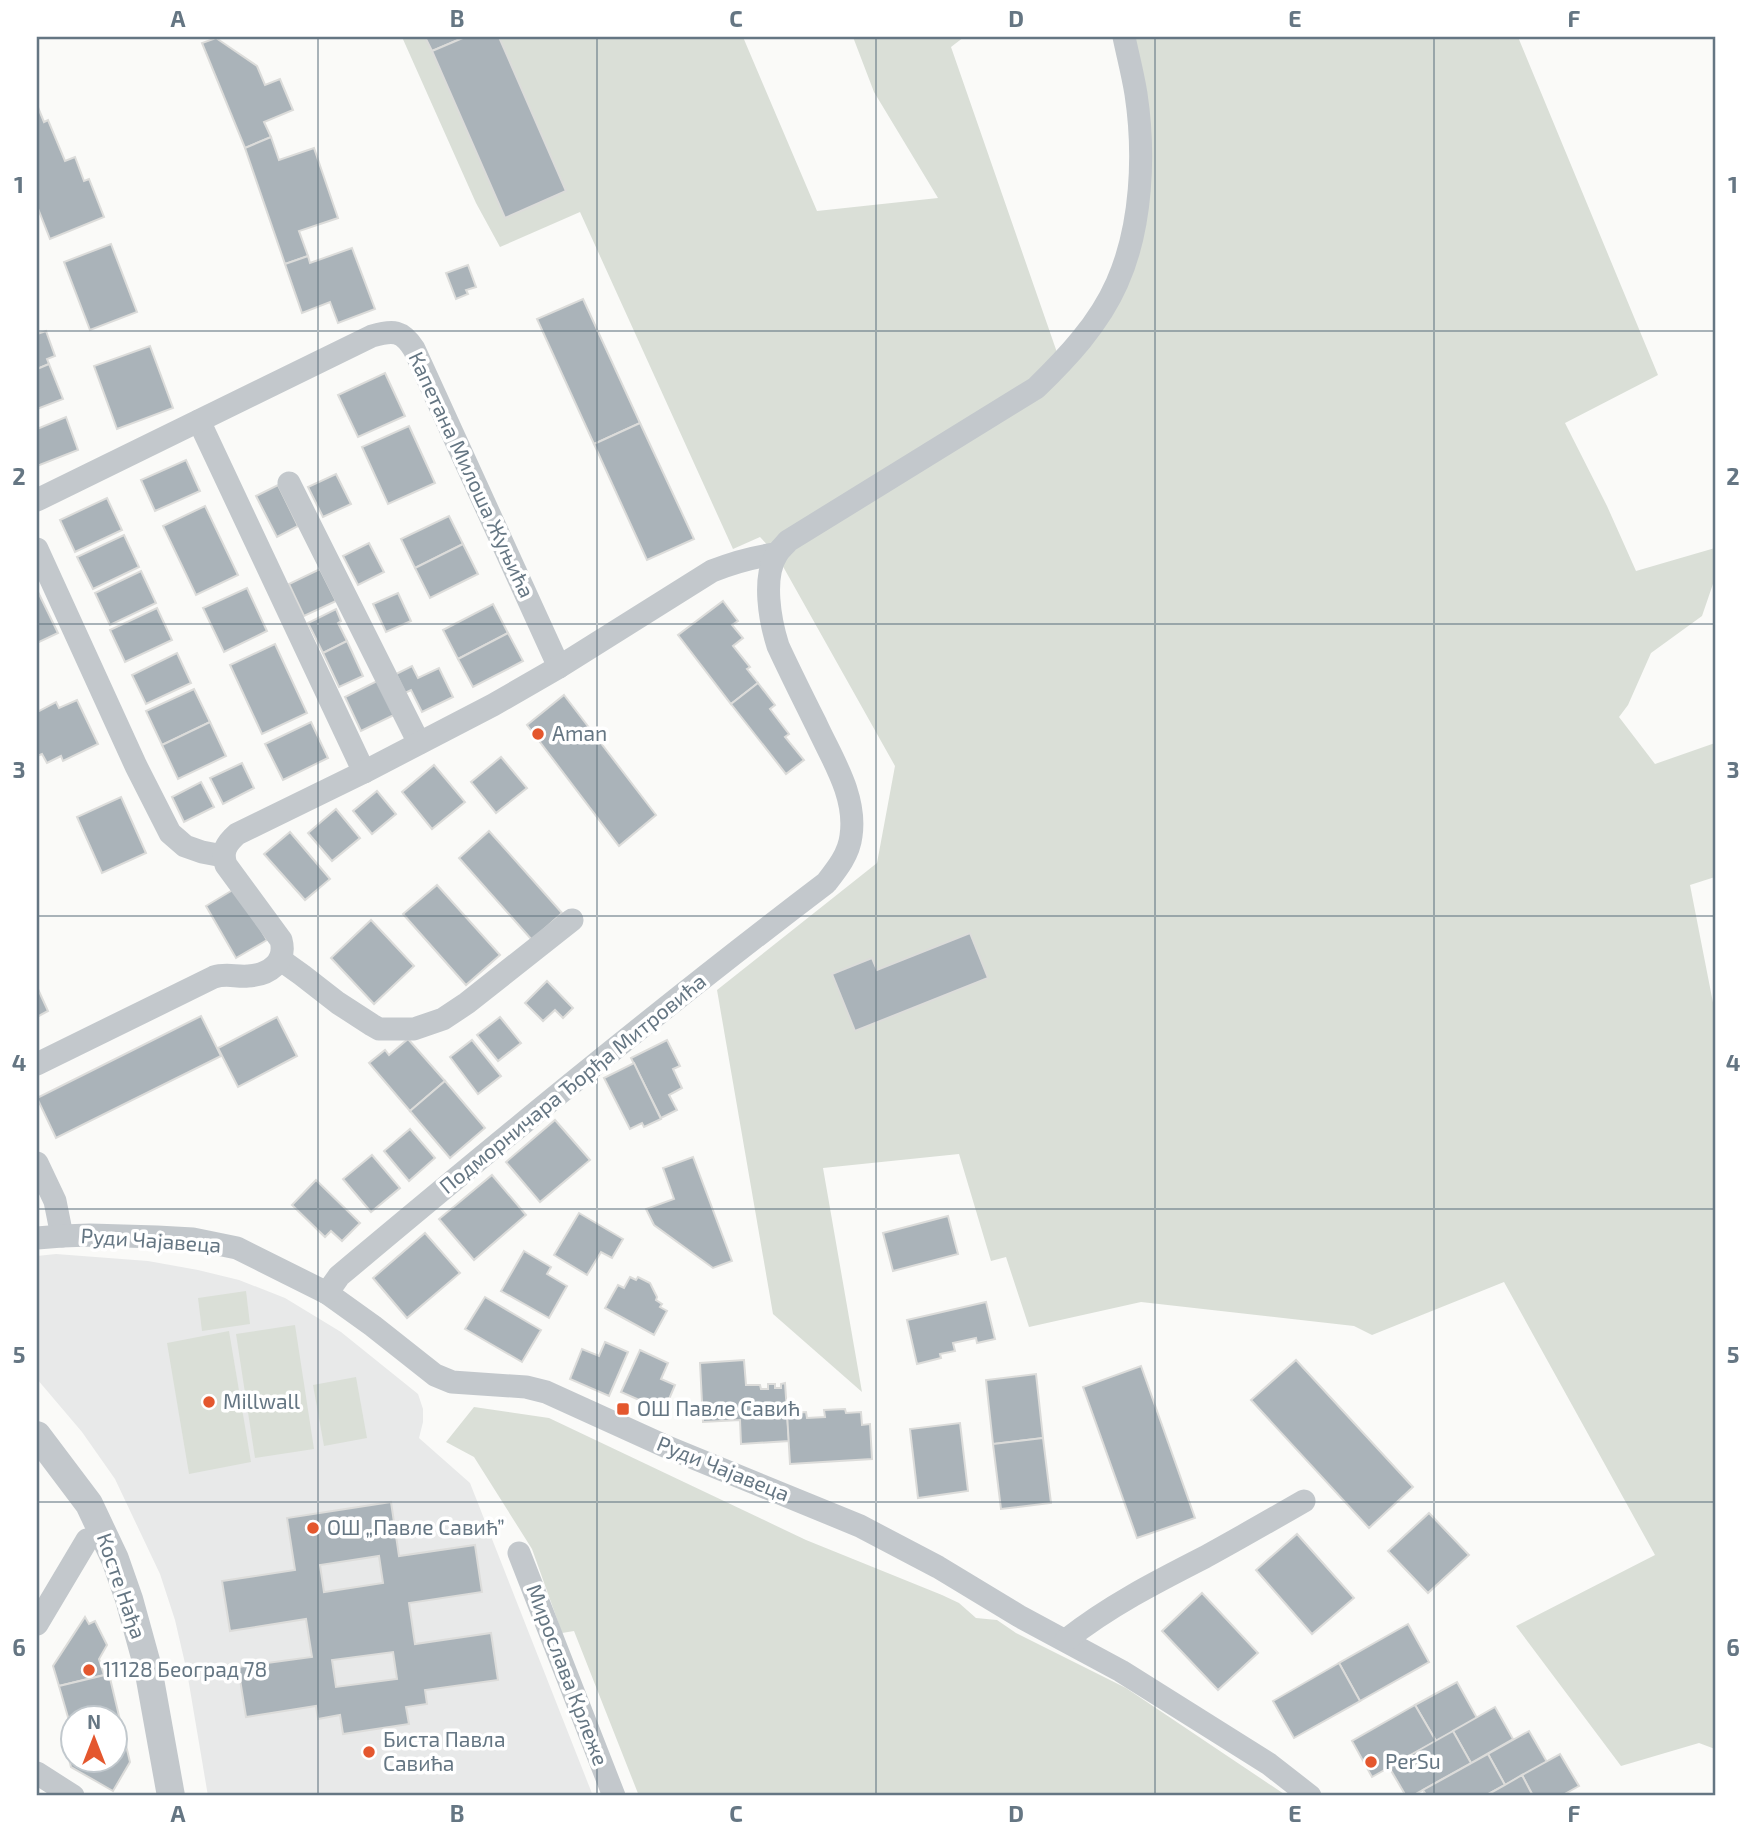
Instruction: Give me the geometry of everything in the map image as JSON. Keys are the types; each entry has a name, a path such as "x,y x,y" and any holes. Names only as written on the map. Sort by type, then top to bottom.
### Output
{"street":[{"path":"37,1064 214,977 222,974 257,975 267,972 281,960 281,940 226,865 223,856 229,842 237,834 364,772 559,667 712,571 740,560 776,554 788,541 1036,388 1061,364 1094,324 1117,284 1134,228 1140,155 1136,96 1124,37"},
{"name":"Капетана Милоша Жуњића","path":"37,500 372,336 395,332 406,337 414,349 559,667"},
{"path":"200,421 364,772"},
{"path":"289,483 419,743"},
{"path":"37,549 136,766 170,833 185,846 223,856"},
{"name":"Подморничара Ђорђа Митровића","path":"327,1293 339,1276 560,1092 826,883 838,868 851,839 850,805 840,775 774,634 769,599 771,572 776,554"},
{"path":"281,960 338,1003 379,1029 414,1029 443,1019 467,1003 572,920"},
{"name":"Руди Чајавеца","path":"37,1163 55,1201 62,1236"},
{"name":"Руди Чајавеца","path":"37,1238 112,1235 157,1237 193,1239 237,1248 327,1293 435,1376 452,1382 526,1387 557,1396 667,1447 860,1526 1121,1671 1209,1724 1269,1764 1310,1796"},
{"name":"Косте Нађа","path":"37,1435 89,1504 115,1559 148,1668 170,1796"},
{"path":"1066,1640 1131,1595 1304,1501"},
{"path":"37,1624 87,1540"},
{"name":"Мирослава Крлеже","path":"519,1553 614,1796"},
{"path":"37,1773 73,1796"}],"shaded area":[{"path":"402,37 743,37 817,211 938,198 874,92 853,37 964,37 951,47 1061,364 1117,284 1134,227 1124,37 1518,37 1658,375 1565,423 1636,571 1715,548 1715,578 1702,616 1651,653 1628,705 1619,717 1655,764 1715,743 1715,877 1690,885 1715,1013 1715,1749 1699,1743 1621,1766 1516,1626 1655,1555 1504,1282 1372,1335 1354,1326 1141,1302 1029,1327 1006,1257 991,1261 959,1154 823,1168 862,1392 773,1314 717,990 877,863 895,766 776,554 760,537 733,549 580,212 500,247 476,203"},
{"name":"ОШ „Павле Савић”","path":"56,1254 148,1261 239,1280 285,1298 341,1332 418,1394 423,1409 419,1438 470,1483 593,1796 208,1796 187,1672 175,1620 160,1574 115,1479 82,1432 37,1379 37,1256"},
{"path":"246,1291 250,1324 202,1331 198,1298"},
{"path":"295,1325 314,1449 255,1458 236,1334"},
{"name":"Millwall","path":"229,1331 251,1462 189,1474 167,1343"},
{"path":"356,1377 367,1438 324,1446 313,1385"},
{"path":"474,1407 549,1418 806,1540 942,1595 959,1603 976,1618 997,1620 1016,1633 1126,1688 1287,1796 639,1796 574,1631 562,1633 532,1549 474,1457 446,1442"}],"building":[{"path":"425,37 465,37 432,51"},
{"path":"465,37 499,37 566,191 505,218 432,51"},
{"path":"216,38 257,66 265,85 280,79 293,110 264,122 271,137 245,148 202,43"},
{"path":"37,105 44,122 48,120 65,161 75,157 84,181 89,179 104,217 50,239 37,206"},
{"path":"271,137 279,160 314,148 338,218 299,231 308,256 285,264 245,148"},
{"path":"111,244 137,312 90,330 64,262"},
{"path":"352,248 375,309 338,323 330,302 302,313 285,264 308,256 310,263"},
{"path":"468,265 476,287 466,290 468,294 456,299 446,273"},
{"path":"583,299 640,423 594,444 537,319"},
{"path":"46,331 55,356 47,359 49,364 37,369 37,334"},
{"path":"150,346 173,408 117,429 94,366"},
{"path":"49,364 63,399 37,409 37,369"},
{"path":"385,373 405,416 358,437 338,395"},
{"path":"66,417 78,450 37,466 37,429"},
{"path":"640,423 694,539 647,560 594,444"},
{"path":"409,426 435,483 388,504 362,447"},
{"path":"186,460 200,491 155,511 141,480"},
{"path":"336,474 351,504 323,517 308,487"},
{"path":"278,485 298,526 277,537 256,496"},
{"path":"107,498 122,530 75,552 60,520"},
{"path":"205,506 238,575 196,595 163,526"},
{"path":"449,516 463,544 415,568 401,539"},
{"path":"124,535 139,567 93,589 77,557"},
{"path":"369,543 384,572 358,585 343,556"},
{"path":"463,544 478,574 430,598 415,568"},
{"path":"320,569 336,601 304,616 289,584"},
{"path":"141,571 156,603 110,625 95,593"},
{"path":"247,588 267,631 224,652 203,608"},
{"path":"37,590 58,633 37,643"},
{"path":"398,593 411,621 386,632 373,604"},
{"path":"723,601 738,621 732,625 743,638 733,646 750,667 747,669 758,683 731,704 678,635"},
{"path":"493,604 508,633 458,659 443,630"},
{"path":"157,608 172,640 125,662 110,630"},
{"path":"336,609 341,621 338,623 347,641 323,653 308,623"},
{"path":"508,633 523,661 473,687 458,659"},
{"path":"347,641 363,676 339,687 323,653"},
{"path":"275,644 307,713 262,734 230,665"},
{"path":"177,653 191,683 146,704 132,675"},
{"path":"412,666 418,678 439,668 453,697 422,712 411,690 405,693 396,674"},
{"path":"379,680 396,714 361,731 345,697"},
{"path":"758,683 775,705 770,709 789,734 785,737 804,760 786,774 731,704"},
{"path":"194,689 210,722 162,745 146,711"},
{"path":"564,695 656,815 619,846 527,725"},
{"path":"77,700 98,744 63,761 61,756 47,763 42,754 37,756 37,712 56,702 59,708"},
{"path":"210,722 226,756 178,779 162,745"},
{"path":"311,722 328,758 283,780 265,744"},
{"path":"501,757 527,788 496,813 471,782"},
{"path":"242,763 254,788 223,804 210,778"},
{"path":"434,765 465,802 432,829 402,792"},
{"path":"201,782 214,807 184,822 172,797"},
{"path":"377,791 396,814 372,834 353,811"},
{"path":"121,797 146,853 102,873 77,817"},
{"path":"336,809 360,838 332,861 308,833"},
{"path":"489,831 562,913 532,940 459,858"},
{"path":"290,832 330,879 305,900 264,854"},
{"path":"437,885 500,955 466,985 403,914"},
{"path":"236,888 267,940 236,958 206,906"},
{"path":"371,920 414,966 374,1004 331,958"},
{"path":"970,933 988,978 855,1031 832,974 872,958 877,970"},
{"path":"547,981 573,1008 563,1018 555,1010 543,1021 525,1003"},
{"path":"37,987 48,1011 37,1017"},
{"path":"201,1016 221,1056 56,1138 37,1098"},
{"path":"277,1017 297,1056 238,1087 218,1048"},
{"path":"500,1017 521,1043 498,1061 477,1035"},
{"path":"408,1039 445,1081 410,1111 369,1063 385,1050 389,1055"},
{"path":"472,1040 501,1076 478,1094 450,1057"},
{"path":"667,1040 680,1066 673,1069 682,1088 669,1095 677,1110 661,1118 631,1058"},
{"path":"634,1063 661,1119 644,1127 642,1123 630,1129 604,1078"},
{"path":"445,1081 485,1128 450,1158 410,1111"},
{"path":"555,1120 590,1160 540,1202 506,1162"},
{"path":"410,1129 435,1158 409,1181 384,1151"},
{"path":"372,1155 400,1188 371,1212 343,1179"},
{"path":"693,1157 732,1261 713,1268 654,1225 646,1209 674,1199 663,1168"},
{"path":"492,1175 526,1215 474,1260 439,1219"},
{"path":"316,1180 360,1223 342,1241 331,1231 325,1237 292,1205"},
{"path":"579,1213 623,1239 612,1258 601,1252 587,1275 554,1255"},
{"path":"948,1216 958,1254 893,1271 883,1233"},
{"path":"425,1233 460,1273 407,1318 373,1278"},
{"path":"524,1251 551,1267 547,1274 567,1286 549,1318 501,1291"},
{"path":"630,1277 636,1280 638,1277 650,1283 656,1300 662,1304 660,1307 667,1311 654,1335 605,1308 618,1285 624,1288"},
{"path":"485,1297 541,1330 522,1362 465,1329"},
{"path":"986,1302 995,1339 977,1343 976,1338 953,1343 955,1351 917,1364 907,1320"},
{"path":"605,1342 628,1352 609,1396 570,1379 582,1349 599,1356"},
{"path":"640,1350 668,1363 661,1379 675,1385 664,1411 621,1392"},
{"path":"744,1360 746,1385 760,1385 761,1389 768,1389 768,1384 781,1388 781,1384 785,1383 789,1441 741,1444 740,1420 703,1422 700,1363"},
{"path":"1296,1360 1413,1487 1369,1528 1251,1400"},
{"path":"1141,1366 1195,1518 1137,1538 1083,1387"},
{"path":"1036,1374 1043,1438 993,1444 986,1380"},
{"path":"845,1409 846,1413 861,1412 862,1425 870,1424 872,1459 790,1464 787,1413 806,1412 807,1418 825,1417 824,1410"},
{"path":"960,1423 968,1491 918,1498 910,1429"},
{"path":"1043,1438 1051,1503 1001,1509 993,1444"},
{"path":"391,1502 399,1556 475,1545 482,1592 409,1603 415,1644 491,1633 498,1680 425,1690 427,1704 406,1707 409,1724 343,1734 340,1715 318,1719 316,1706 246,1717 238,1667 312,1657 306,1619 230,1631 222,1581 295,1570 287,1518","holes":["379,1556 383,1583 324,1592 320,1565","393,1652 397,1679 336,1687 332,1660"]},
{"path":"1429,1513 1469,1555 1428,1593 1388,1551"},
{"path":"1297,1534 1354,1598 1312,1634 1256,1570"},
{"path":"1202,1593 1258,1653 1218,1690 1162,1631"},
{"path":"85,1617 89,1624 95,1621 107,1645 99,1659 104,1675 59,1686 53,1666"},
{"path":"1408,1624 1429,1662 1360,1701 1339,1663"},
{"path":"1339,1663 1360,1701 1294,1738 1273,1701"},
{"path":"109,1674 116,1703 64,1703 59,1686"},
{"path":"1457,1682 1477,1718 1436,1741 1415,1705"},
{"path":"1415,1705 1436,1741 1372,1777 1352,1741"},
{"path":"1495,1707 1513,1739 1471,1763 1453,1731"},
{"path":"1453,1731 1471,1763 1412,1796 1406,1796 1389,1767"},
{"path":"1529,1731 1547,1762 1505,1785 1488,1754"},
{"path":"1488,1754 1505,1785 1485,1796 1427,1796 1423,1790"},
{"path":"1560,1754 1579,1786 1561,1796 1533,1796 1522,1775"},
{"path":"82,1773 124,1773 113,1791"},
{"path":"1522,1775 1533,1796 1485,1796 1505,1785"}],"place":[{"name":"Aman","path":"538,734"},
{"name":"Millwall","path":"209,1402"},
{"name":"ОШ Павле Савић","path":"623,1409"},
{"name":"ОШ „Павле Савић”","path":"313,1528"},
{"name":"11128 Београд 78","path":"89,1670"},
{"name":"Биста Павла Савића","path":"369,1752"},
{"name":"PerSu","path":"1371,1762"}]}
